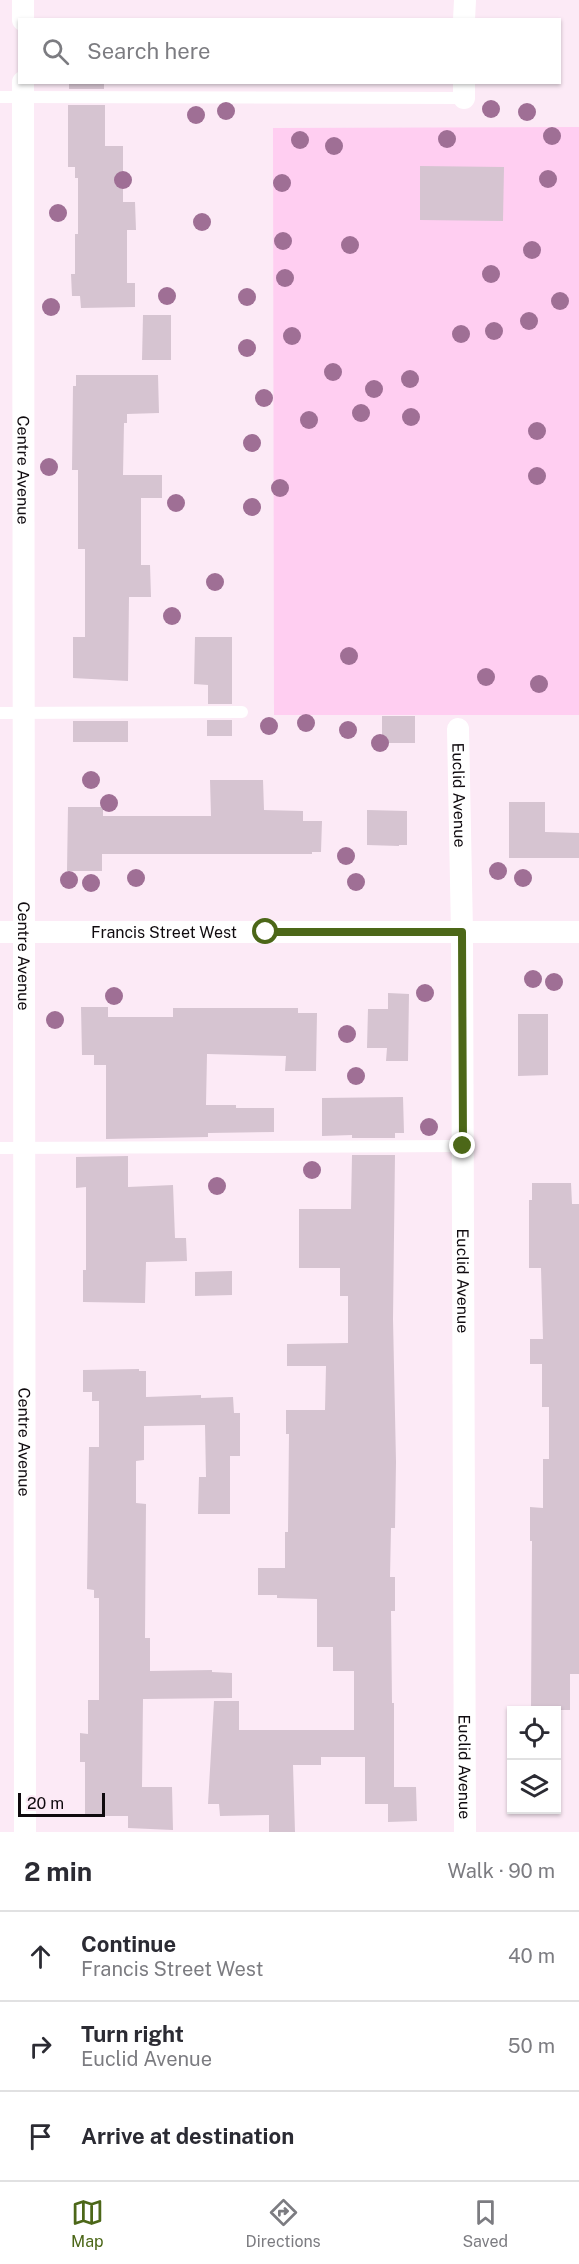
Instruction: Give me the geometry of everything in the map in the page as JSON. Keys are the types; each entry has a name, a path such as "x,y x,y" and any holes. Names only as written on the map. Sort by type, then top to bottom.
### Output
{"street":[{"path":"23,0 23,18"},
{"path":"465,0 465,18"},
{"name":"Centre Avenue","path":"23,90 25,1832"},
{"name":"Euclid Avenue","path":"458,729 462,932 465,1832"},
{"name":"Francis Street West","path":"0,932 579,932"}],"lane":[{"path":"0,97 23,90 464,90"},
{"path":"0,713 242,712"},
{"path":"0,1148 463,1146"}],"shaded area":[{"path":"579,127 579,715 274,715 273,128"}],"building":[{"path":"69,84 104,84 104,89 69,89"},
{"path":"68,105 105,105 105,146 123,146 123,202 135,202 136,230 127,230 127,283 135,283 135,307 81,308 80,296 72,296 71,274 75,274 75,234 78,234 78,178 75,178 75,167 68,167"},
{"path":"420,166 504,167 503,221 420,220"},
{"path":"143,315 171,315 171,360 142,360"},
{"path":"76,375 158,375 159,413 127,414 127,423 124,423 123,475 162,475 162,498 141,498 141,565 150,565 151,597 129,597 128,681 73,678 73,637 85,637 85,549 78,549 78,470 72,470 73,386 76,386"},
{"path":"195,637 232,637 232,704 208,704 208,685 194,684"},
{"path":"382,716 415,716 415,743 382,743"},
{"path":"207,720 232,720 232,736 207,736"},
{"path":"73,721 128,721 128,742 73,742"},
{"path":"210,780 263,780 264,810 303,811 303,821 322,821 321,852 312,852 312,854 102,854 102,871 67,871 68,807 103,807 103,816 211,816"},
{"path":"509,802 545,802 545,832 579,833 579,858 509,858"},
{"path":"367,810 407,811 407,845 367,845"},
{"path":"388,993 409,994 408,1061 386,1061 387,1048 367,1048 368,1009 388,1009"},
{"path":"81,1007 108,1007 108,1017 173,1017 173,1008 298,1008 298,1013 317,1013 316,1071 285,1071 286,1056 207,1054 206,1105 274,1108 274,1132 208,1133 208,1137 106,1139 106,1065 94,1065 94,1055 82,1055"},
{"path":"518,1014 548,1014 548,1075 518,1076"},
{"path":"403,1097 404,1133 395,1133 395,1138 352,1138 352,1135 322,1136 322,1098"},
{"path":"352,1155 395,1155 393,1319 396,1462 395,1528 391,1528 390,1577 395,1577 395,1611 391,1611 394,1787 416,1787 417,1821 388,1822 388,1804 365,1804 365,1757 321,1757 321,1765 293,1765 295,1832 269,1832 269,1815 220,1816 219,1804 208,1804 214,1701 239,1701 239,1730 354,1730 354,1671 333,1671 333,1647 317,1647 317,1599 258,1595 258,1568 285,1568 285,1532 288,1532 289,1434 286,1434 286,1410 325,1410 326,1366 287,1366 287,1344 348,1343 348,1296 340,1296 340,1268 299,1268 299,1209 351,1209"},
{"path":"128,1156 128,1187 173,1185 175,1238 186,1238 187,1261 146,1262 145,1303 83,1302 83,1270 86,1270 86,1187 76,1188 76,1157"},
{"path":"532,1183 571,1183 572,1204 579,1204 579,1674 570,1674 570,1710 561,1710 561,1706 531,1706 532,1541 530,1541 530,1507 543,1508 543,1459 549,1459 549,1407 542,1407 542,1364 530,1364 530,1339 543,1339 541,1268 529,1268 529,1200 532,1200"},
{"path":"232,1271 232,1295 195,1296 195,1272"},
{"path":"139,1369 139,1371 146,1371 146,1397 201,1395 201,1398 233,1397 234,1413 240,1413 240,1456 230,1456 230,1514 198,1514 199,1477 206,1477 205,1425 144,1426 144,1460 136,1461 136,1503 146,1504 145,1638 150,1638 150,1671 212,1670 212,1672 232,1673 232,1698 143,1699 142,1787 172,1787 173,1830 128,1828 128,1816 85,1816 85,1762 80,1762 80,1733 88,1734 88,1700 99,1700 99,1598 94,1598 94,1590 87,1589 89,1447 99,1447 99,1401 92,1401 92,1392 83,1392 83,1370"}],"route":[{"path":"266,932 462,932 463,1146"}]}
